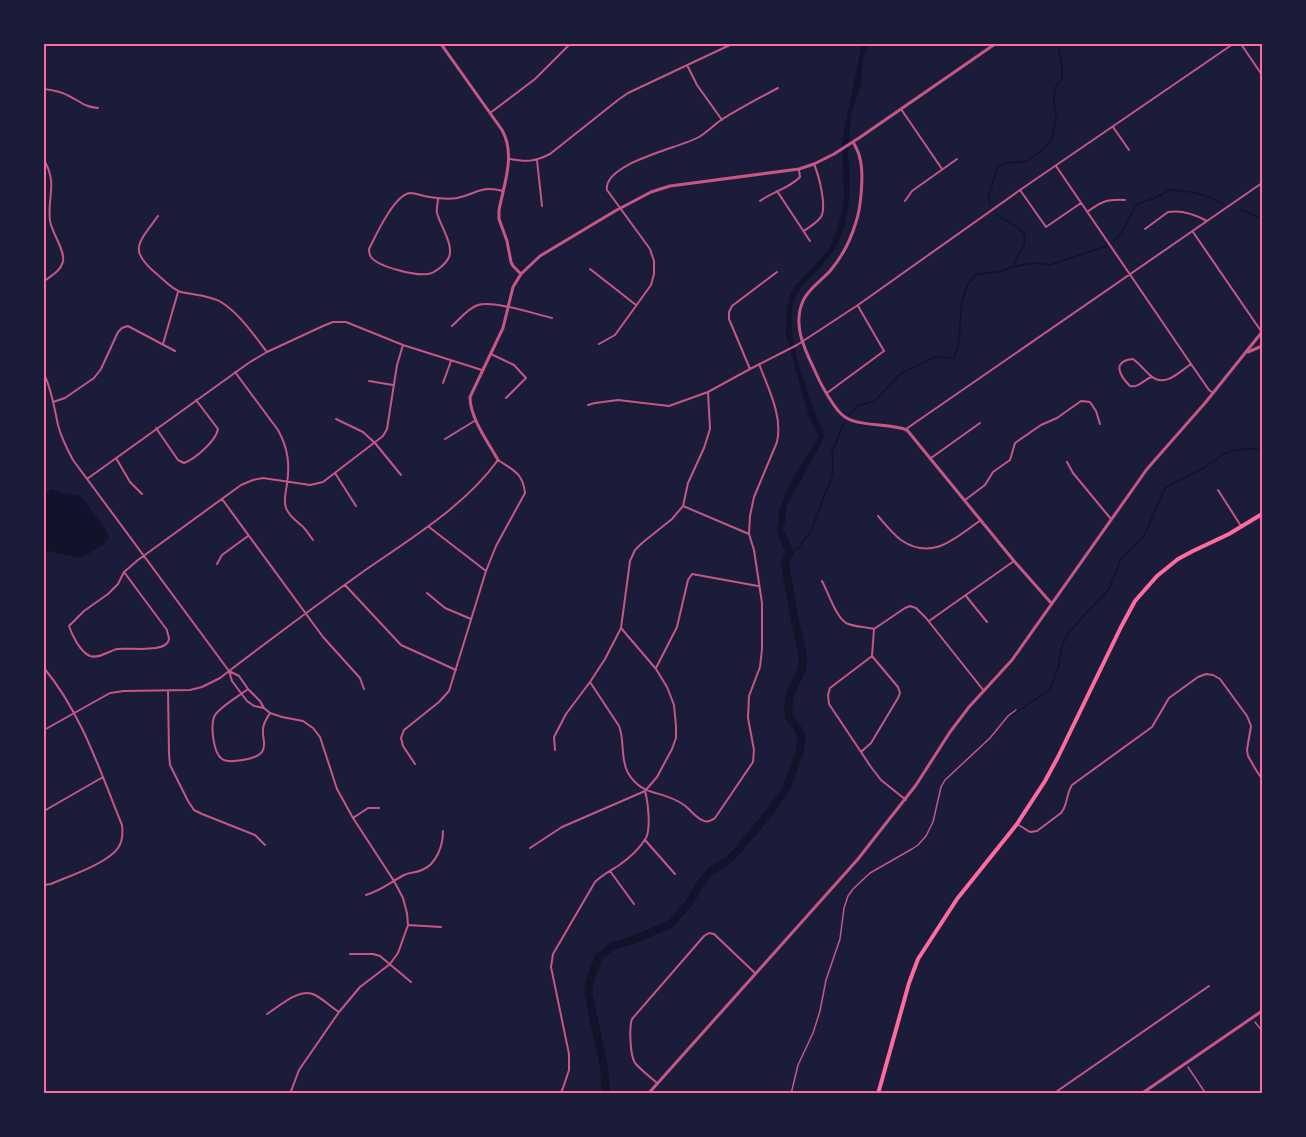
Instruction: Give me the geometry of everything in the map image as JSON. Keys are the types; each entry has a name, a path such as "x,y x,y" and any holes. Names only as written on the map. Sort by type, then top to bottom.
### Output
{"main road":[{"path":"878,1094 909,983 918,959 957,899 1017,824 1058,758 1135,601 1158,576 1178,559 1263,514"}],"street":[{"path":"441,44 490,113 509,145 510,159 499,210 513,266 521,274"},
{"path":"490,113 535,79 570,44"},
{"path":"510,159 537,160 550,154 628,93 732,44"},
{"path":"415,764 403,746 401,738 404,730 449,691 486,571 496,546 525,493 519,474 498,460 470,406 470,397 503,328 513,287 521,274 540,256 651,192 670,186 799,169 814,164 853,142 995,44"},
{"path":"588,405 595,402 618,400 669,406 708,392 796,346 1233,44"},
{"path":"1241,44 1263,75"},
{"path":"688,66 700,91 722,120"},
{"path":"599,344 615,335 651,285 654,273 654,261 650,249 607,190 606,184 609,178 634,161 697,137 778,88"},
{"path":"44,89 55,90 88,107 98,108"},
{"path":"901,109 942,169"},
{"path":"1113,127 1129,150"},
{"path":"853,142 861,161 856,223 844,251 802,303 801,342 827,393 844,417 853,421 906,429 1014,561 1053,604"},
{"path":"906,201 912,190 957,159"},
{"path":"44,160 51,175 52,184 50,219 53,233 63,254 63,262 58,270 44,281"},
{"path":"537,160 542,207"},
{"path":"804,231 822,214 821,184 814,164"},
{"path":"1056,166 1213,393"},
{"path":"760,201 795,183 800,177 799,169"},
{"path":"906,429 1263,183"},
{"path":"438,199 436,210 450,250 449,259 442,266 430,274 420,274 386,266 372,259 369,249 400,197 411,193 438,199 457,198 484,188 503,191"},
{"path":"1020,190 1046,227 1081,203"},
{"path":"777,191 810,241"},
{"path":"1087,212 1101,202 1125,200"},
{"path":"1146,229 1168,212 1173,211 1196,216 1208,222"},
{"path":"158,216 140,240 139,250 142,261 178,292 218,300 235,312 267,352"},
{"path":"648,1094 858,859 906,800 950,732 1012,660 1147,469 1262,332 1193,232"},
{"path":"590,269 636,305"},
{"path":"750,369 729,319 729,312 732,306 777,272"},
{"path":"163,344 178,292"},
{"path":"452,326 470,309 486,304 552,318"},
{"path":"827,393 884,351 858,305"},
{"path":"87,479 235,372 267,352 333,322 346,322 403,345 483,370"},
{"path":"53,402 65,399 94,378 101,369 117,332 122,328 128,327 175,351"},
{"path":"124,572 167,630 170,638 168,643 162,648 118,649 90,656 84,652 69,626 84,611 108,594 118,584 124,572 144,556 241,485 263,478 310,485 323,482 383,436 387,429 393,385 403,345"},
{"path":"1246,353 1263,346"},
{"path":"491,354 514,365 526,378 506,398"},
{"path":"1152,377 1137,386 1130,386 1120,374 1119,367 1127,360 1133,359 1152,377 1164,381 1191,364"},
{"path":"443,384 451,360"},
{"path":"590,682 619,726 622,733 624,762 635,782 645,791 669,796 703,821 710,822 715,818 753,762 754,750 748,718 749,696 760,667 762,603 754,550 749,534 750,516 754,497 779,433 779,421 759,364"},
{"path":"235,372 284,440 289,462 284,501 293,519 303,526 313,540"},
{"path":"44,374 48,381 58,427 67,448 87,479 229,671 232,681 247,701 254,706 264,708"},
{"path":"369,381 393,385"},
{"path":"555,750 554,737 566,714 605,659 621,628 630,561 635,550 672,519 683,506 688,483 710,429 708,392"},
{"path":"156,428 178,460 184,463 192,461 217,436 218,429 196,400"},
{"path":"965,500 985,485 993,472 1010,460 1016,443 1081,401 1089,402 1096,411 1100,424"},
{"path":"336,419 363,432 375,443 400,475"},
{"path":"445,439 476,420"},
{"path":"931,458 980,423"},
{"path":"116,458 130,482 142,494"},
{"path":"44,730 110,693 190,690 220,678 428,526 472,491 498,460"},
{"path":"1067,462 1073,473 1111,519"},
{"path":"335,473 356,506"},
{"path":"1218,490 1242,527"},
{"path":"222,499 323,637 360,678 364,688"},
{"path":"683,506 749,534"},
{"path":"878,516 902,540 917,547 933,549 946,544 981,520"},
{"path":"428,526 486,571"},
{"path":"216,564 222,555 248,536"},
{"path":"928,621 1014,561"},
{"path":"656,669 677,627 688,580 692,574 758,586"},
{"path":"822,581 840,616 850,625 874,629 910,606 916,608 984,691"},
{"path":"345,585 401,645 456,670"},
{"path":"427,593 445,608 471,619"},
{"path":"966,596 987,622"},
{"path":"530,848 562,827 645,791 657,777 672,748 676,726 674,705 668,687 656,669 621,628"},
{"path":"861,752 871,743 900,693 872,656 874,629"},
{"path":"872,656 830,688 829,704 881,780 906,800"},
{"path":"44,668 61,691 91,747 122,825 123,836 119,847 109,858 44,885"},
{"path":"229,671 239,676 270,713 303,721 314,728 320,737 337,789 394,881 403,897 407,913 408,926 398,953 390,964 360,987 339,1012 299,1070 290,1094"},
{"path":"1017,824 1025,830 1037,831 1061,813 1072,785 1152,727 1169,698 1198,677 1206,674 1220,679 1247,716 1251,726 1248,756 1263,780"},
{"path":"248,689 214,717 212,726 217,753 222,759 230,761 257,757 263,751 265,744 263,730 270,713"},
{"path":"168,691 170,765 188,801 194,810 255,835 265,845"},
{"path":"791,1094 798,1065 813,1033 820,1011 826,980 840,939 848,896 870,873 918,845 933,822 941,787 945,780 1016,710"},
{"path":"44,811 102,777"},
{"path":"560,1094 569,1070 569,1054 550,967 553,954 595,882 626,861 645,840 649,805 645,791"},
{"path":"353,818 368,808 379,808"},
{"path":"366,895 376,892 407,873 428,867 434,861 443,842 443,831"},
{"path":"645,840 675,874"},
{"path":"610,871 634,904"},
{"path":"408,926 441,927"},
{"path":"657,1083 636,1064 632,1057 630,1025 632,1019 704,936 709,933 714,934 756,974"},
{"path":"350,954 380,956 411,982"},
{"path":"1053,1094 1209,986"},
{"path":"267,1014 297,995 307,993 314,994 339,1012"},
{"path":"1141,1094 1263,1011"},
{"path":"1255,1022 1263,1031"},
{"path":"1188,1067 1206,1094"}],"shaded area":[{"path":"862,44 868,45 863,59 861,85 851,114 848,157 850,184 846,220 836,246 826,261 802,286 792,310 792,336 798,362 824,438 786,507 786,519 782,529 790,544 782,545 777,531 779,512 791,481 819,437 809,416 786,335 787,308 796,285 830,248 839,223 844,200 842,140"},
{"path":"52,489 80,496 107,532 109,537 104,544 80,558 44,550 44,493"}],"waterway":[{"path":"990,204 988,194 997,167 1006,163 1028,161 1052,138 1056,118 1055,88 1062,78 1058,44"},
{"path":"1114,241 1139,203 1170,190 1193,192 1223,204"},
{"path":"1241,209 1262,219"},
{"path":"996,213 1018,227 1025,235 1024,245 1012,267"},
{"path":"848,416 857,406 875,401 900,374 935,357 954,358 958,344 963,297 976,274 999,272 1034,263 1050,265 1107,246"},
{"path":"790,553 799,547 811,531 832,476 832,452 844,423"},
{"path":"1011,716 1050,690 1058,668 1062,646 1068,633 1109,589 1121,559 1145,534 1165,488 1200,470 1224,454 1235,450 1262,448"},
{"path":"606,1094 604,1067 588,992 598,958 613,946 670,924 689,903 709,873 731,858 770,812 786,789 800,751 802,736 789,717 788,706 790,694 802,669 803,656 785,564 790,553 782,535"}]}
